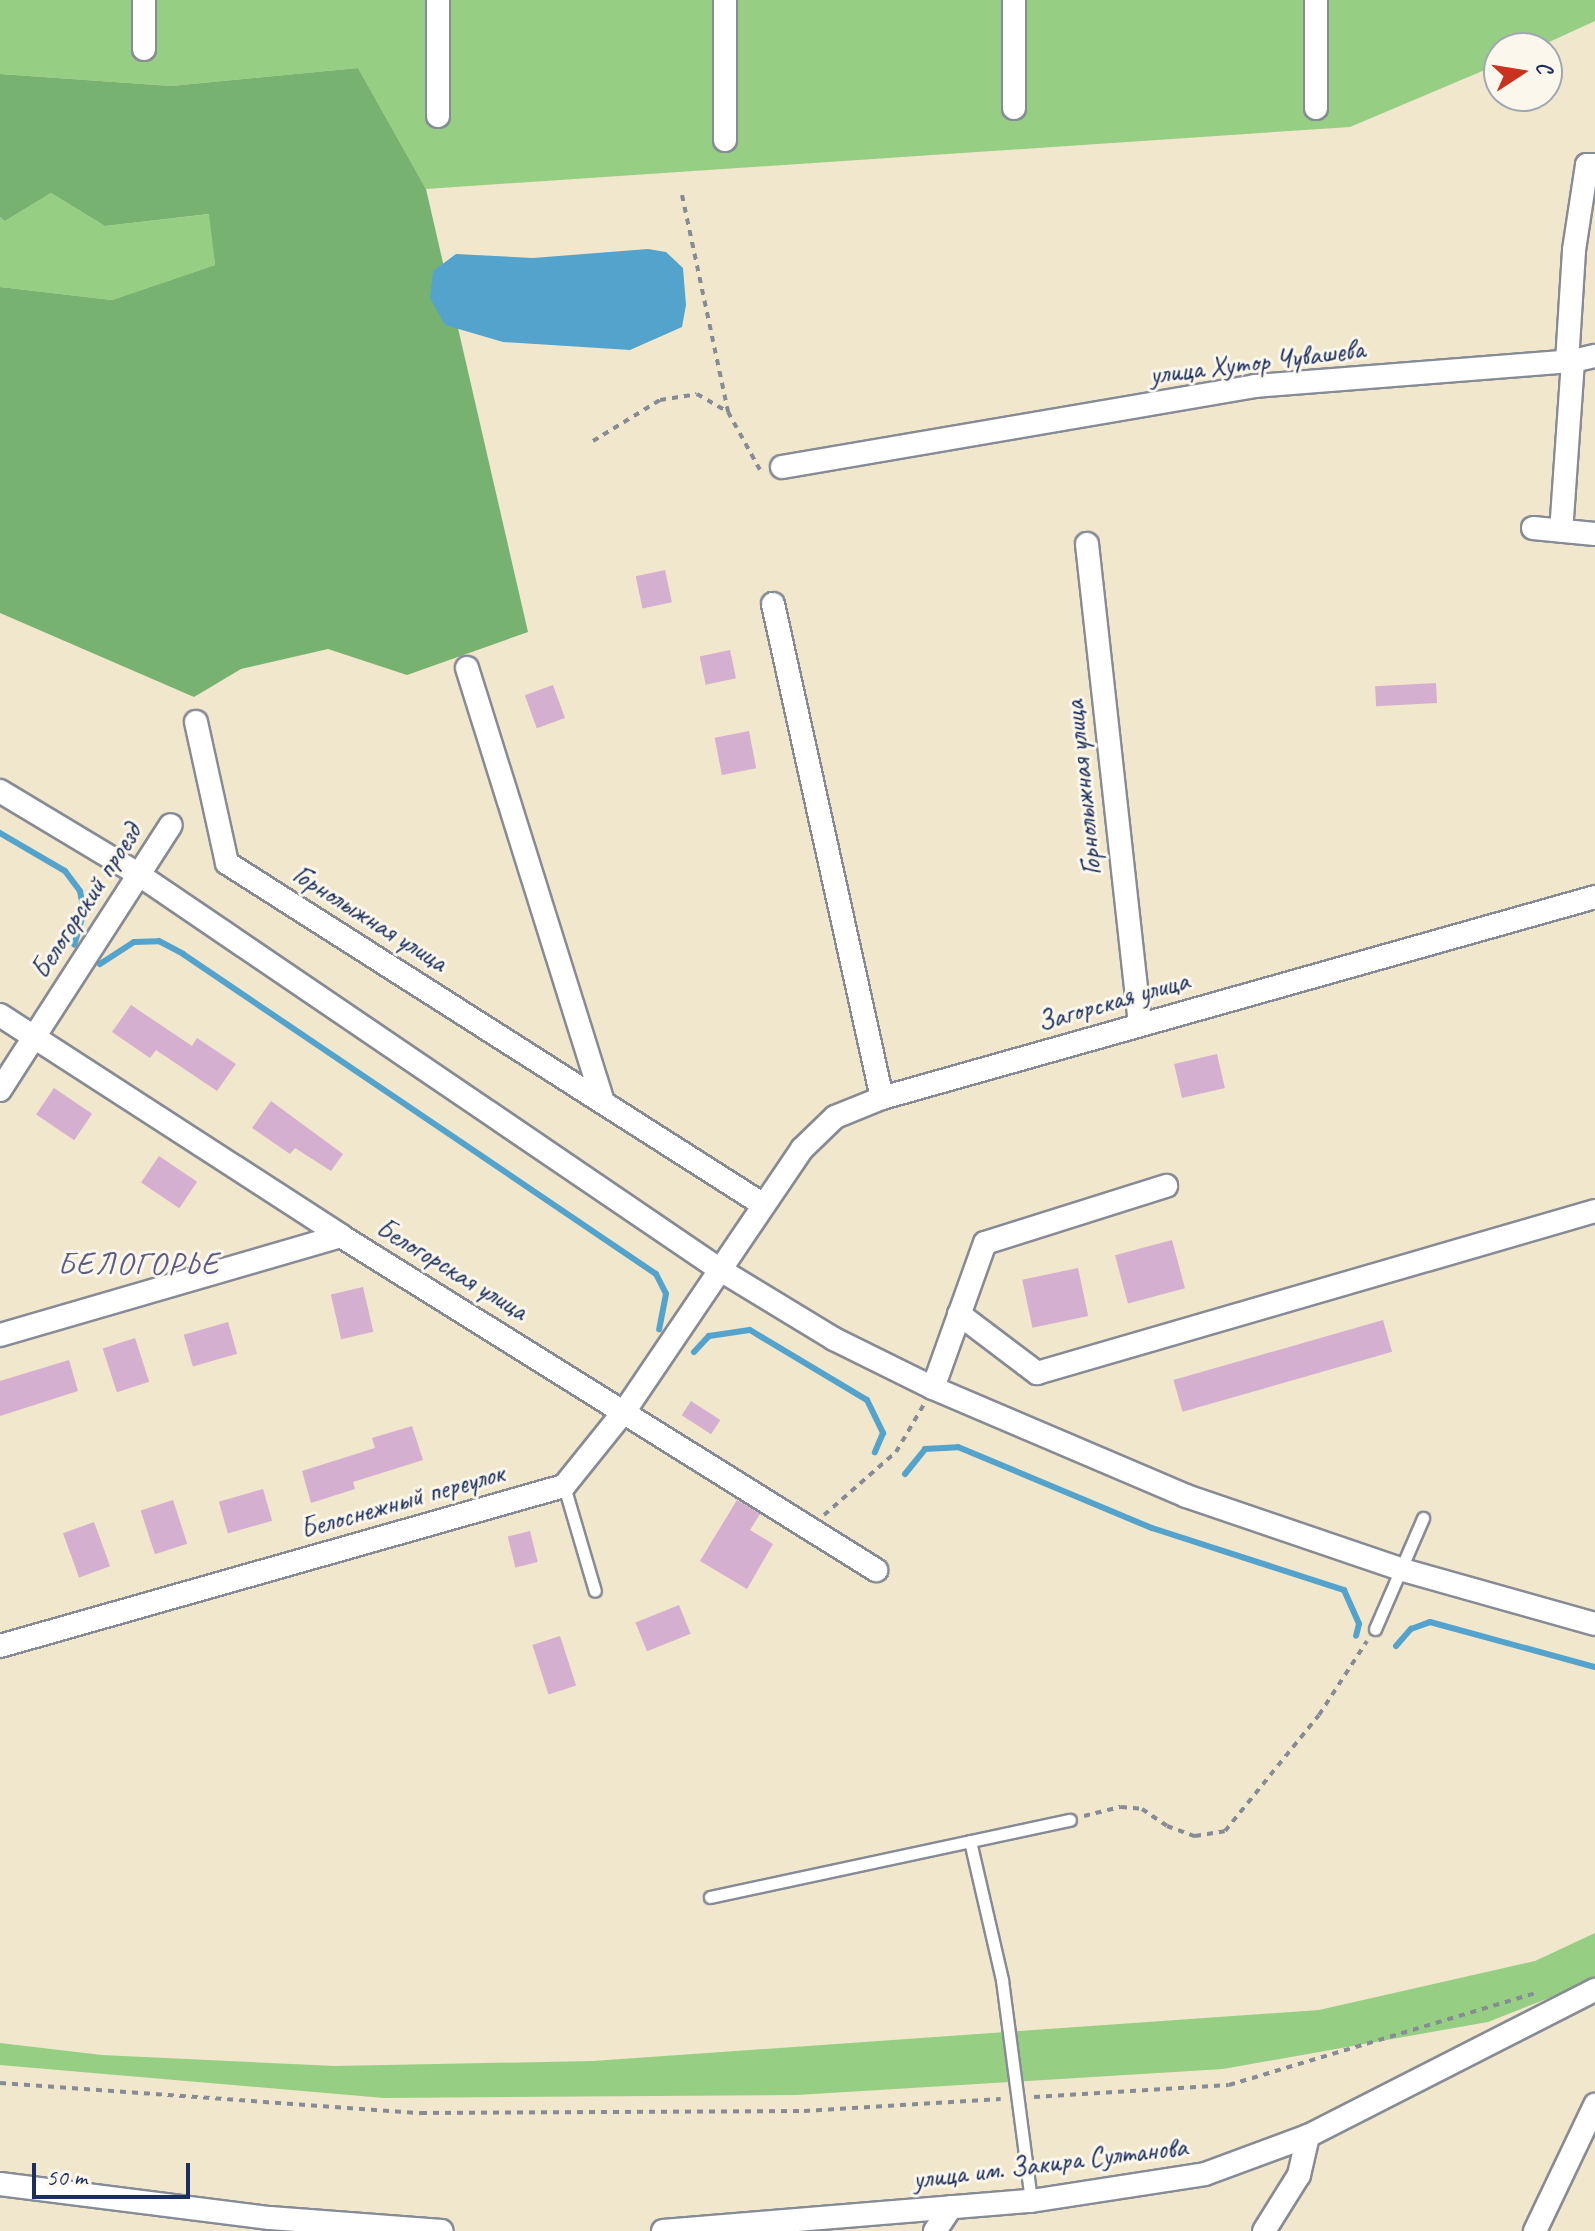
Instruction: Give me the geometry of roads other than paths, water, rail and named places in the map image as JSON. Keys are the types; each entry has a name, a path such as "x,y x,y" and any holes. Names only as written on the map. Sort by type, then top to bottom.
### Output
{"street":[{"path":"144,0 144,49"},
{"path":"438,0 438,116"},
{"path":"725,0 725,140"},
{"path":"1014,0 1014,108"},
{"path":"1316,0 1316,108"},
{"path":"1561,531 1579,360 1574,250 1587,165 1595,165"},
{"name":"улица Хутор Чувашева","path":"782,467 1255,386 1579,360"},
{"path":"1533,528 1595,534"},
{"name":"Горнолыжная улица","path":"1087,544 1140,1024"},
{"path":"773,604 882,1098"},
{"path":"467,668 603,1102"},
{"name":"Горнолыжная улица","path":"196,722 227,863 762,1204"},
{"path":"0,791 138,874 719,1269 834,1339 933,1388 1186,1496 1403,1570 1595,1624"},
{"name":"Белогорский проезд","path":"0,1090 171,825"},
{"name":"Загорская улица","path":"719,1269 802,1149 835,1117 882,1098 1595,897"},
{"name":"Белогорская улица","path":"0,1015 341,1236 626,1409 876,1570"},
{"path":"933,1388 985,1243 1166,1186"},
{"path":"959,1314 1037,1373 1595,1211"},
{"path":"0,1335 341,1236"},
{"path":"564,1486 626,1409 719,1269"},
{"name":"Белоснежный переулок","path":"0,1646 564,1486"},
{"name":"улица им. Закира Султанова","path":"663,2231 1031,2201 1205,2174 1308,2136 1595,1990"},
{"path":"1535,2231 1595,2105"},
{"path":"1264,2231 1299,2175 1308,2136"},
{"path":"0,2184 266,2224 442,2231"},
{"path":"935,2231 951,2207"}],"lane":[{"path":"564,1486 595,1591"},
{"path":"1375,1629 1423,1518"},
{"path":"710,1897 1070,1820"},
{"path":"970,1841 1002,1980 1031,2201"}],"water":[{"path":"648,249 666,252 683,268 686,305 682,327 630,350 503,342 445,325 430,298 433,271 456,254 533,258"}],"waterway":[{"path":"0,833 65,871 80,891 84,911 74,945"},
{"path":"100,964 134,942 159,941 183,954 656,1274 666,1294 659,1329"},
{"path":"694,1352 709,1336 750,1330 867,1400 883,1433 875,1452"},
{"path":"905,1474 925,1449 958,1447 1152,1528 1344,1590 1359,1624 1356,1636"},
{"path":"1396,1646 1411,1629 1430,1622 1595,1667"}],"district":[{"name":"БЕЛОГОРЬЕ","path":"139,1264"}]}
